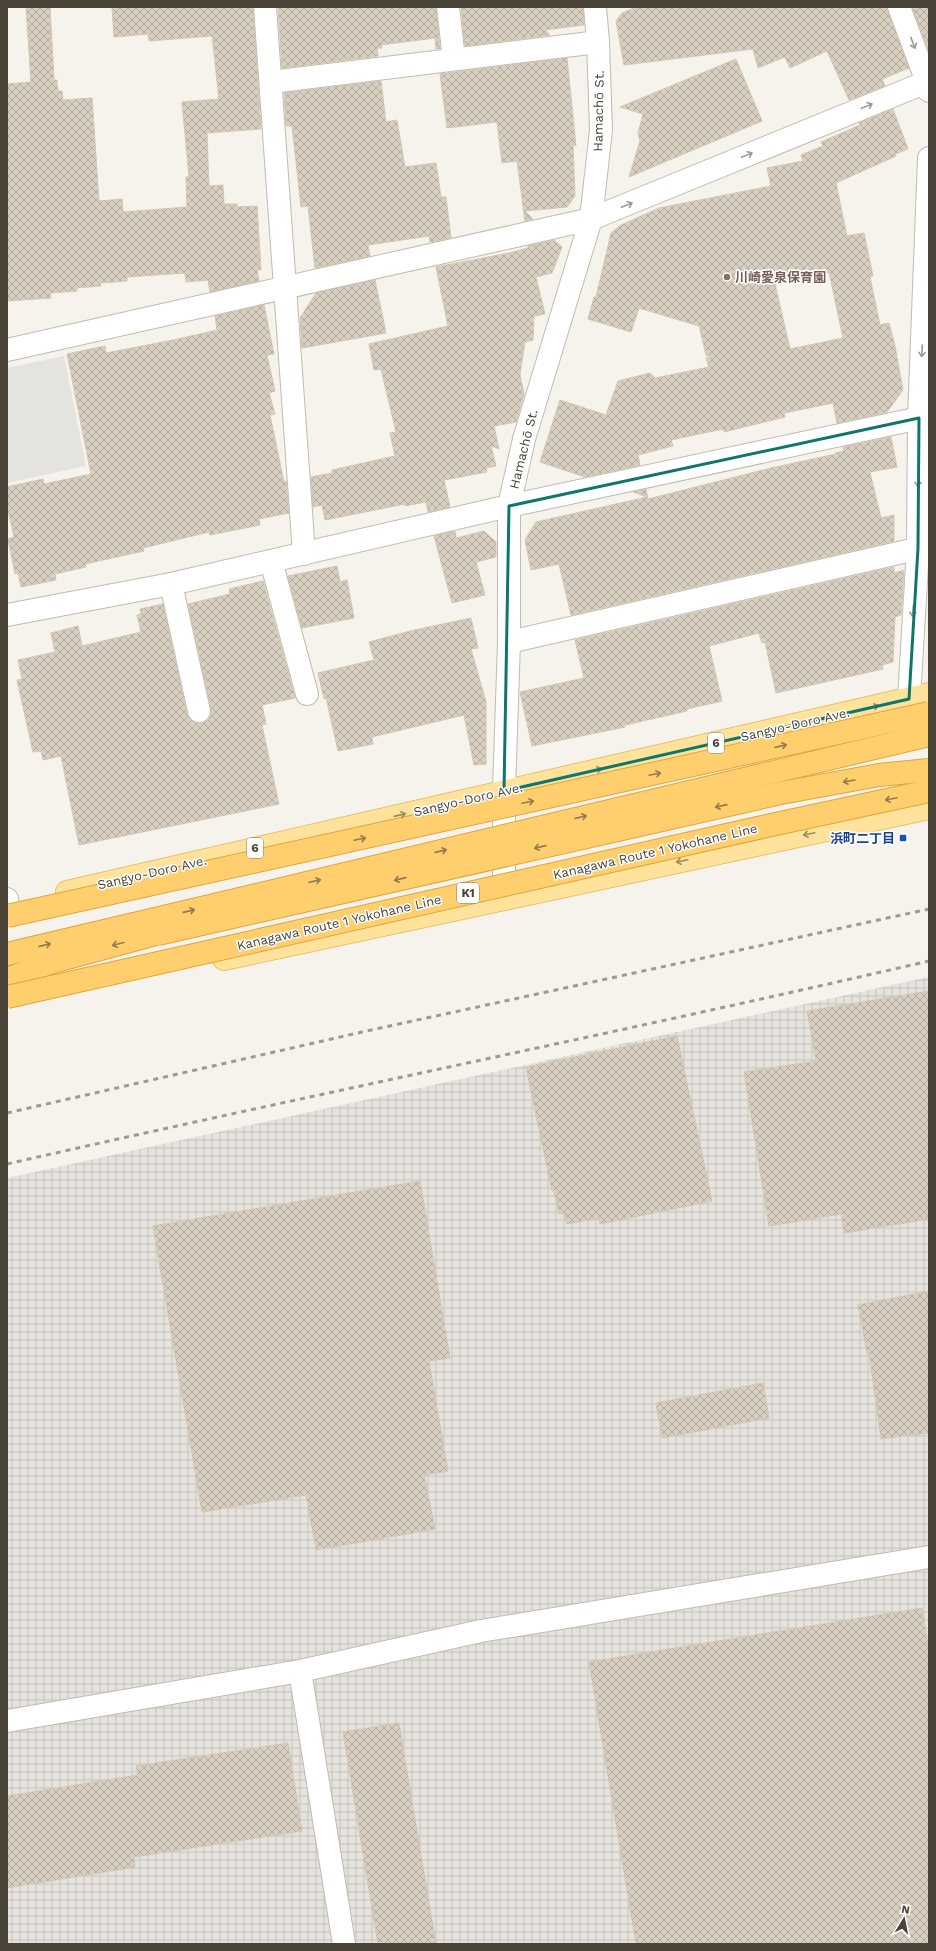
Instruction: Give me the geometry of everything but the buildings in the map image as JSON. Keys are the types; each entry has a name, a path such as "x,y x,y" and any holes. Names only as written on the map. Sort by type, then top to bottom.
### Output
{"highway":[{"path":"7,916 929,713"},
{"path":"7,979 153,927 929,735"},
{"path":"7,954 153,927 781,793 879,775 929,770"},
{"name":"Kanagawa Route 1 Yokohane Line","path":"7,997 755,828 929,791"}],"main road":[{"name":"Sangyo-Doro Ave.","path":"7,906 919,696"},
{"path":"7,1006 929,808"}],"street":[{"path":"265,7 304,554"},
{"path":"448,7 454,59"},
{"path":"7,350 591,219 928,85 899,7"},
{"name":"Hamachō St.","path":"504,899 504,791 509,642 509,506 524,439 591,219 601,130 598,42 601,9"},
{"path":"271,82 598,42"},
{"path":"919,696 924,547 924,417 929,158"},
{"path":"7,615 171,584 509,506 924,417"},
{"path":"509,642 924,547"},
{"path":"271,561 307,694"},
{"path":"171,584 199,712"},
{"path":"7,899 7,906"},
{"path":"7,1721 300,1671 481,1631 929,1557"},
{"path":"300,1671 344,1944"}],"highlighted area":[{"path":"919,418 918,548 909,699 504,791 509,506"}],"shaded area":[{"path":"64,356 86,466 7,483 7,368"},
{"path":"929,977 929,1944 7,1944 7,1178"}],"railway":[{"path":"7,1113 362,1032 929,909"},
{"path":"7,1164 699,1013 929,961"}],"place":[{"name":"川崎愛泉保育園","path":"727,277"},
{"name":"浜町二丁目","path":"903,838"}]}
